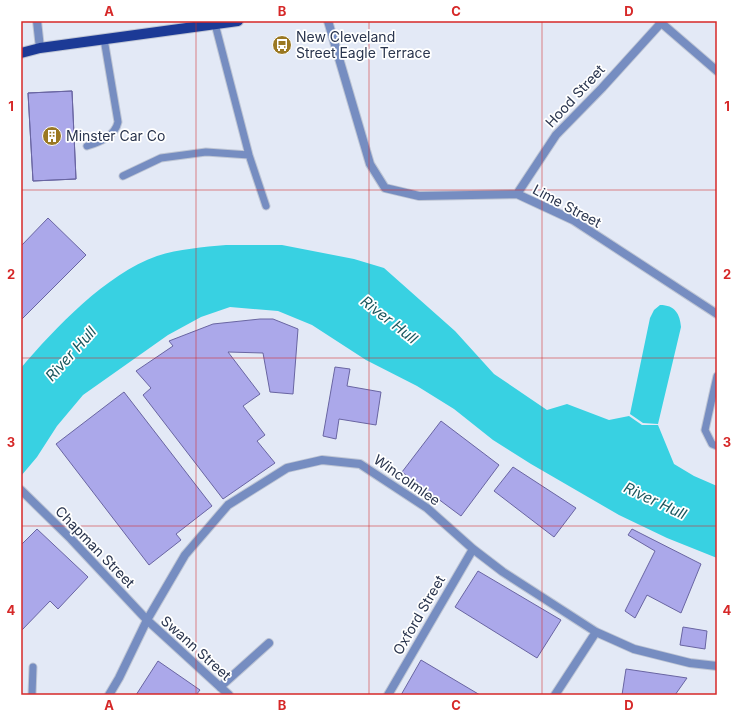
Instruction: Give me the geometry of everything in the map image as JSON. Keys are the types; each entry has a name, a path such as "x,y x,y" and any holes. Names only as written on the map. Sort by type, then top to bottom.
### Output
{"main road":[{"path":"21,53 40,48 238,21"}],"street":[{"path":"37,21 40,48"},
{"name":"Lime Street","path":"328,21 370,164 385,188 419,196 517,194 573,220 717,314"},
{"path":"660,22 717,71"},
{"name":"Hood Street","path":"517,194 556,135 602,88 660,22"},
{"name":"Wincolmlee","path":"109,695 119,678 147,620 185,555 228,505 287,468 322,460 360,464 427,508 473,549 503,572 596,632 634,649 690,663 717,666"},
{"name":"Chapman Street","path":"22,491 71,539 147,620"},
{"name":"Oxford Street","path":"388,695 473,549"},
{"name":"Swann Street","path":"147,620 229,695"},
{"path":"555,695 596,632"},
{"path":"220,687 269,643"}],"lane":[{"path":"215,24 249,155 266,206"},
{"path":"87,146 96,143 113,133 118,122 104,39"},
{"path":"123,176 161,158 206,152 249,155"},
{"path":"717,376 705,430 712,444 717,446"},
{"path":"32,695 33,667"}],"water":[{"name":"River Hull","path":"226,245 282,245 354,259 384,268 455,331 494,374 547,410 567,404 609,420 629,416 642,425 658,425 674,464 694,476 717,486 717,558 667,538 619,515 493,440 454,409 417,386 366,360 312,325 278,311 230,307 201,317 168,335 83,395 57,426 37,457 21,476 21,368 49,336 101,289 119,275 138,264 157,256 174,252"},
{"path":"660,305 665,305 676,311 681,327 658,424 643,423 630,414 650,318 654,310"}],"building":[{"name":"Minster Car Co","path":"72,91 76,179 33,181 28,93"},
{"name":"Minster Car Co","path":"72,91 76,179 33,181 28,93"},
{"path":"48,218 86,255 21,320 21,246"},
{"path":"273,319 298,329 293,394 270,392 263,353 228,352 260,394 243,406 265,435 257,441 275,463 223,499 143,395 151,388 136,371 173,346 169,341 213,324"},
{"path":"335,367 350,369 347,386 381,392 376,425 339,419 336,439 323,436"},
{"path":"124,392 212,506 176,534 181,540 149,565 56,444"},
{"path":"441,421 499,465 461,516 402,472"},
{"path":"513,467 576,508 554,537 494,491"},
{"path":"37,529 88,577 58,609 50,601 21,631 21,545"},
{"path":"632,529 701,564 681,613 647,595 635,618 625,611 655,551 628,535"},
{"path":"478,571 561,620 537,658 455,607"},
{"path":"683,627 707,631 705,649 680,645"},
{"path":"421,660 480,695 401,695"},
{"path":"158,661 200,690 196,695 136,695"},
{"path":"626,669 687,678 675,695 622,695"}],"place":[{"name":"New Cleveland Street Eagle Terrace","path":"282,45"},
{"name":"Minster Car Co","path":"52,136"}]}
